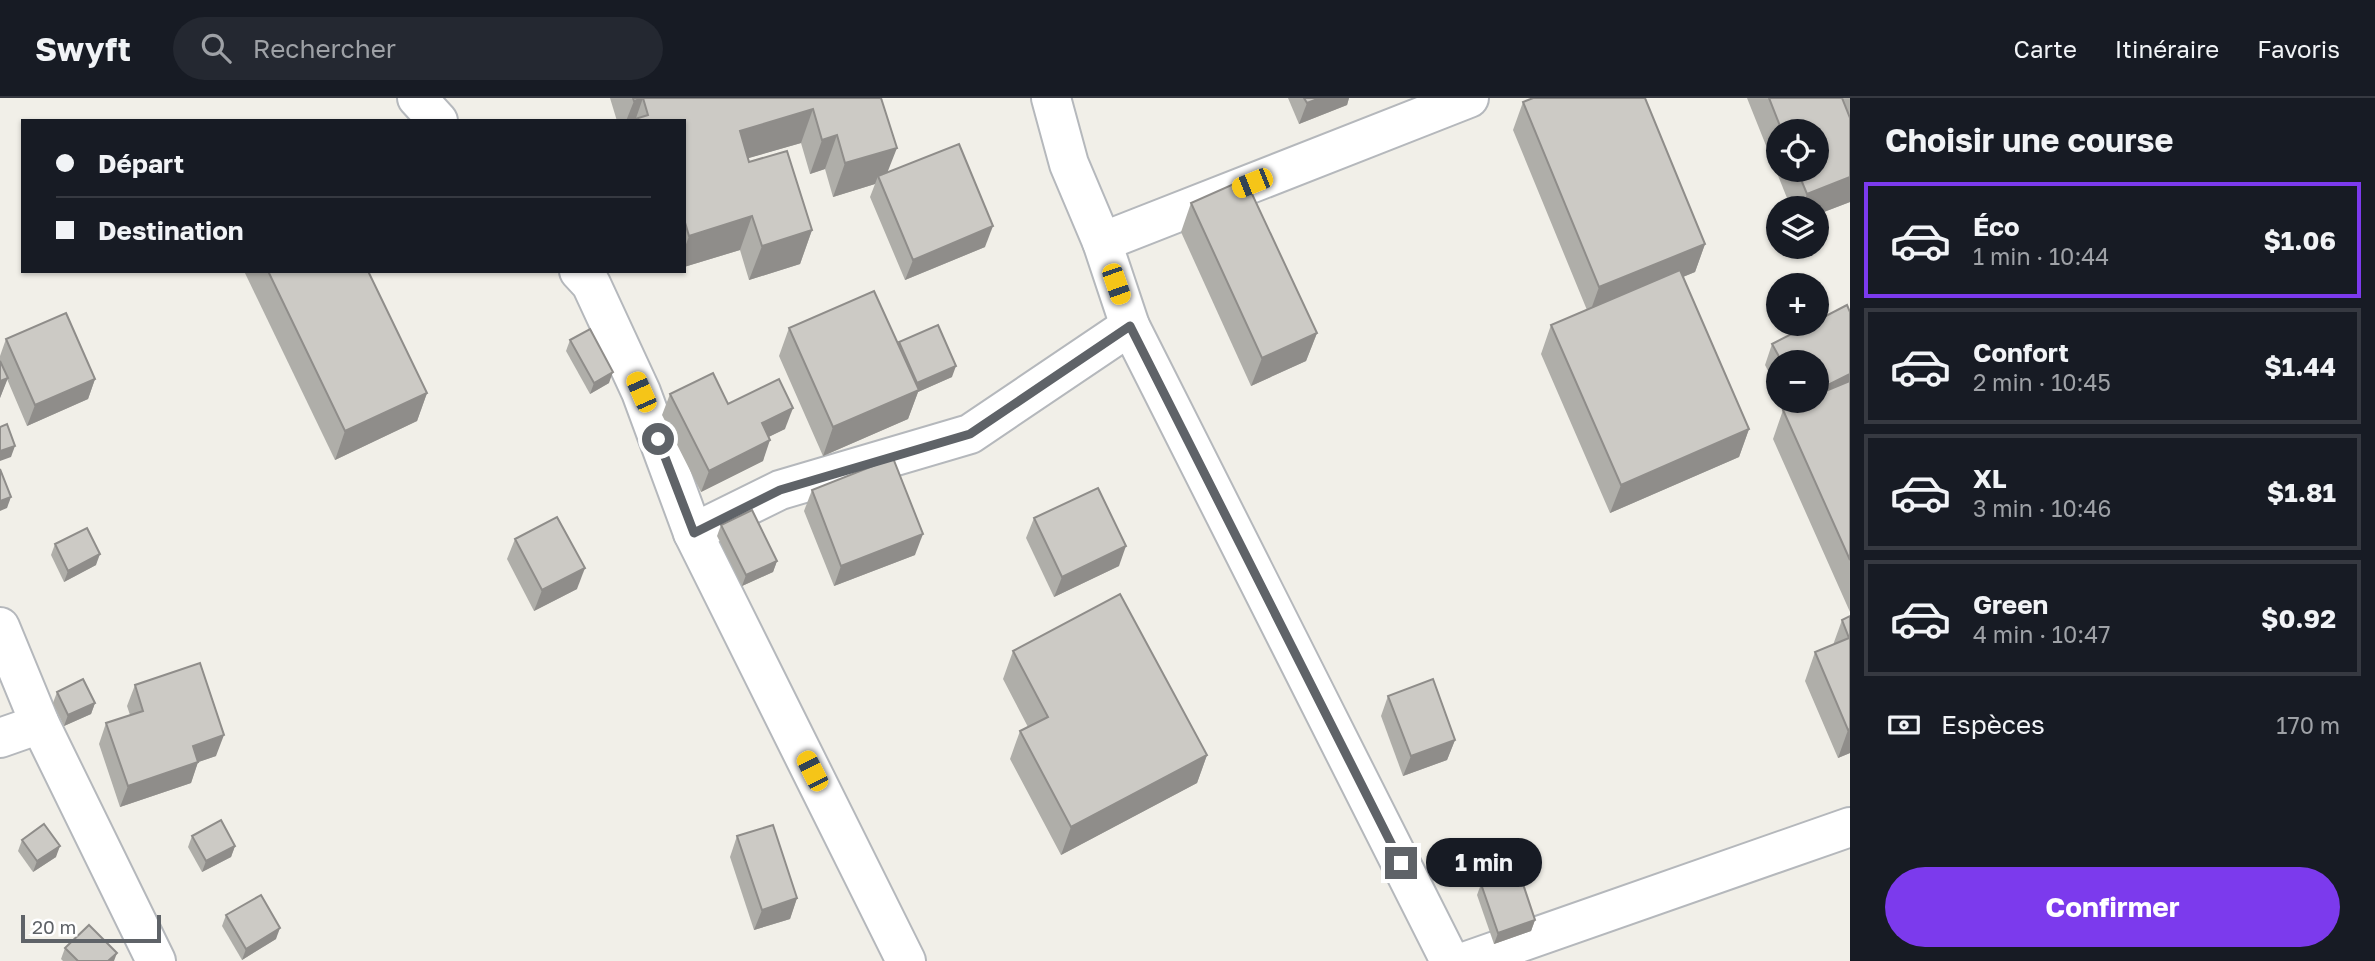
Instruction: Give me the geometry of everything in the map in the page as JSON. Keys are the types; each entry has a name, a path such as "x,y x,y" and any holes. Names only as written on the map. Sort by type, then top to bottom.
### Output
{"street":[{"path":"417,98 436,119"},
{"path":"1051,98 1069,164 1101,242 1130,326 1450,961"},
{"path":"1101,242 1396,111 1469,98"},
{"path":"581,273 591,284 641,392 694,533 906,961"},
{"path":"694,533 780,490 970,434 1130,326"},
{"path":"0,628 40,724 156,961"},
{"path":"0,738 40,724"},
{"path":"1467,961 1850,827"}],"building":[{"path":"643,98 881,98 897,148 845,163 837,135 822,140 813,109 740,131 749,162 787,151 812,230 762,246 752,216 689,236 686,226 686,119 635,119 648,115"},
{"path":"1304,98 1320,98 1307,103"},
{"path":"1533,98 1645,98 1705,244 1599,287 1523,102"},
{"path":"1769,98 1842,98 1850,118 1850,177 1807,194 1802,182 1829,182 1829,119 1777,119"},
{"path":"959,144 993,226 913,260 878,176"},
{"path":"1245,179 1317,333 1262,358 1191,203"},
{"path":"1680,270 1749,429 1621,485 1551,325"},
{"path":"269,273 369,273 427,393 345,431"},
{"path":"874,291 919,390 833,427 789,328"},
{"path":"1847,305 1850,312 1850,374 1829,384 1829,350 1775,350 1772,344 1788,336 1829,336 1829,314"},
{"path":"66,313 95,379 35,405 6,339"},
{"path":"938,325 956,366 917,383 899,342"},
{"path":"590,329 613,372 594,383 570,340"},
{"path":"0,361 8,378 0,381"},
{"path":"713,373 728,404 779,379 793,408 762,423 770,440 709,471 670,394"},
{"path":"1850,381 1850,560 1784,413 1829,413 1829,390"},
{"path":"7,424 15,446 0,451 0,427"},
{"path":"893,458 923,534 841,566 812,490"},
{"path":"0,469 11,497 0,501"},
{"path":"1098,488 1126,546 1062,577 1034,518"},
{"path":"752,510 777,561 746,575 721,525"},
{"path":"557,517 585,568 542,590 515,539"},
{"path":"87,528 100,554 68,571 55,544"},
{"path":"1120,594 1207,755 1071,827 1020,731 1048,717 1013,651"},
{"path":"1850,616 1848,730 1815,652 1849,638 1842,620"},
{"path":"200,663 224,735 193,746 198,762 128,786 106,723 143,711 135,685"},
{"path":"83,679 95,703 68,715 57,692"},
{"path":"1433,679 1455,740 1411,756 1388,696"},
{"path":"221,820 235,846 206,861 192,836"},
{"path":"44,824 60,846 37,861 22,840"},
{"path":"773,825 797,898 762,910 737,836"},
{"path":"1519,872 1535,920 1498,933 1481,884"},
{"path":"261,895 280,928 246,949 226,915"},
{"path":"89,925 117,953 108,961 78,961 65,948"}],"route":[{"path":"658,439 694,533 780,490 970,434 1045,386 1130,326 1401,863"}]}
